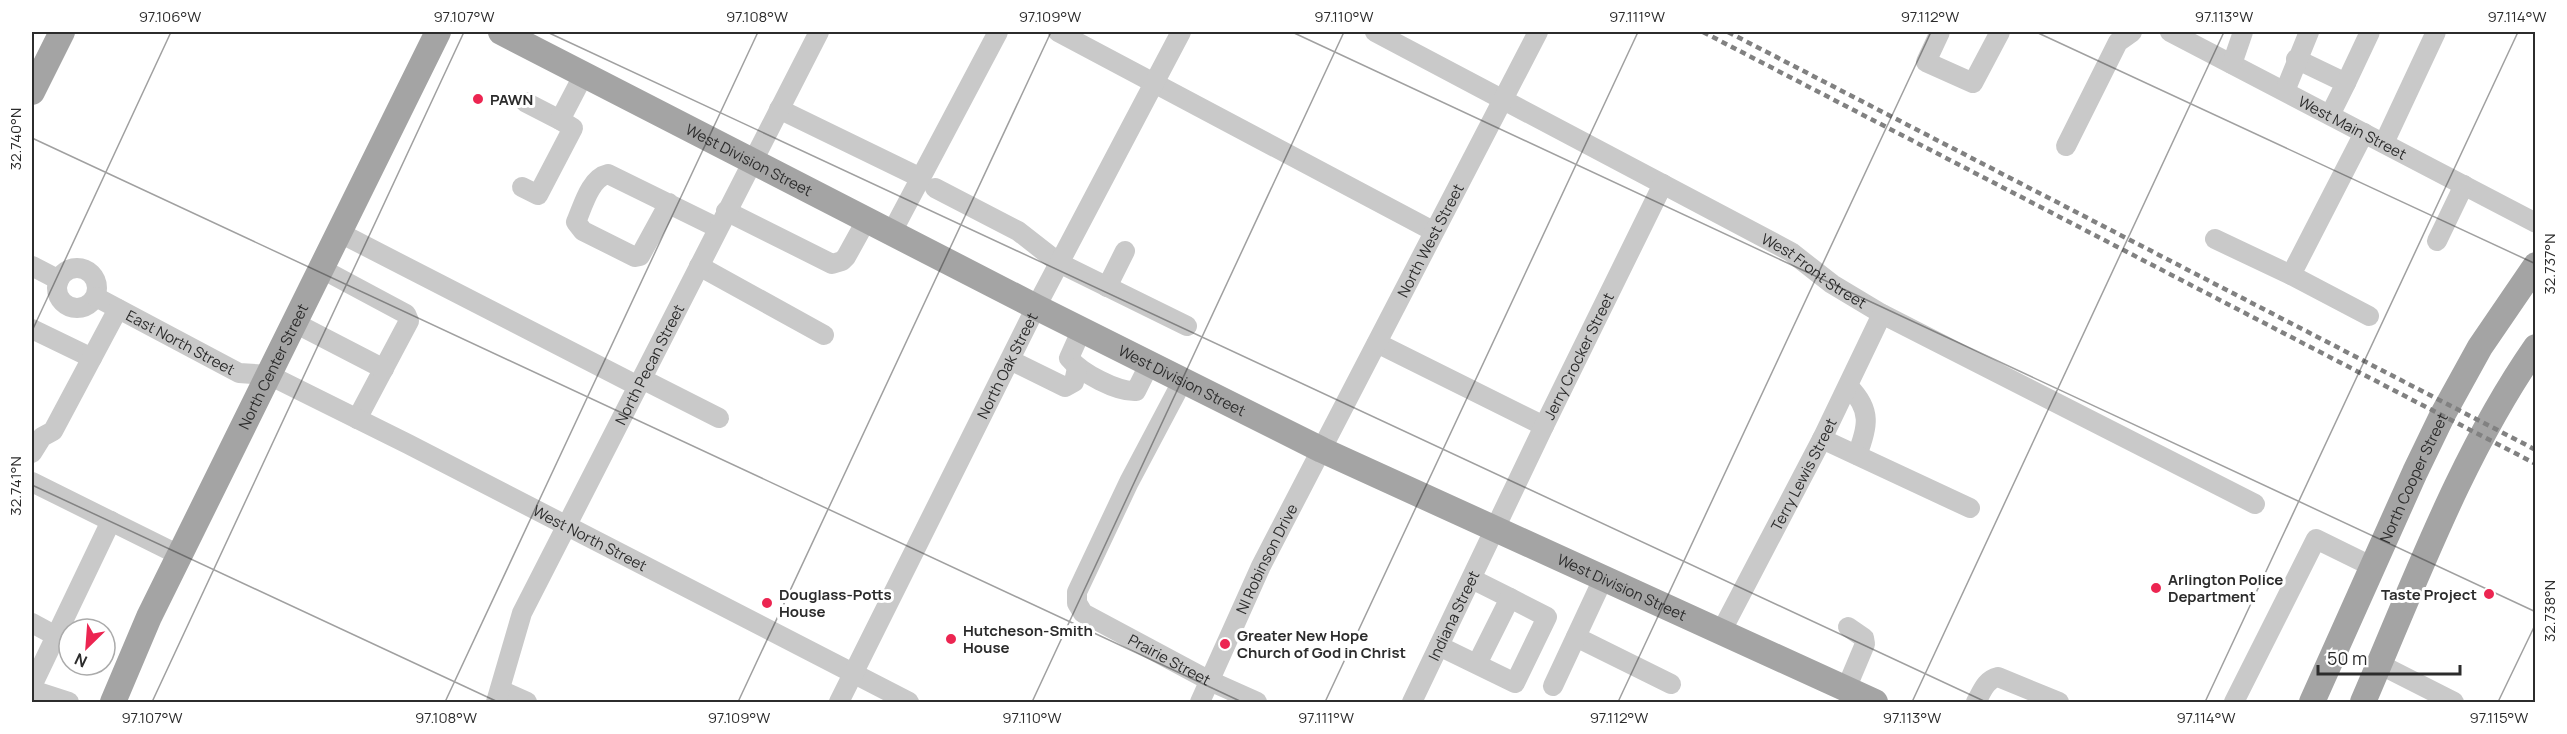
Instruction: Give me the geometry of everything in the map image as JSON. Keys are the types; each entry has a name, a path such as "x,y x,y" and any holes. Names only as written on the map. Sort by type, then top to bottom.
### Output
{"main road":[{"path":"33,84 62,32"},
{"name":"North Center Street","path":"113,702 149,616 181,556 268,375 340,233 397,111 438,32"},
{"name":"West Division Street","path":"501,32 1036,307 1322,450 1875,702"},
{"name":"North Cooper Street","path":"2312,702 2415,472 2449,404 2480,347 2535,265"},
{"path":"2363,702 2444,516 2484,435 2535,347"}],"street":[{"name":"North Pecan Street","path":"498,696 522,613 819,32"},
{"path":"892,232 928,183 998,32"},
{"path":"1058,32 1155,81 1433,231"},
{"name":"North Oak Street","path":"839,702 1036,307 1181,32"},
{"name":"West Front Street","path":"1375,32 1504,98 1791,252 1832,284 1882,314 2255,504"},
{"name":"North West Street","path":"1322,450 1433,231 1538,32"},
{"path":"1940,32 1926,62 1973,83 2000,32"},
{"path":"2066,146 2118,42 2132,32"},
{"name":"West Main Street","path":"2170,32 2535,223"},
{"path":"2232,64 2243,32"},
{"path":"2285,91 2296,59 2309,32"},
{"path":"2330,115 2370,32"},
{"path":"2384,144 2436,32"},
{"path":"2296,59 2346,83"},
{"path":"560,120 584,74"},
{"path":"522,187 538,195 573,128 525,102"},
{"path":"779,109 928,183 1018,231 1059,263 1187,326"},
{"path":"2291,275 2364,133"},
{"path":"669,204 646,248 640,256 635,257 583,231 576,222 592,186 601,176 608,174 669,204 722,220 832,264 846,257 867,219"},
{"name":"Jerry Crocker Street","path":"1496,529 1663,184"},
{"path":"2437,241 2464,185"},
{"path":"340,233 640,383 719,418"},
{"path":"2215,239 2291,275 2368,316"},
{"path":"1107,287 1125,250"},
{"path":"32,266 59,280"},
{"path":"699,266 824,335"},
{"path":"77,268 89,272 96,282 96,297 83,308 70,308 59,298 57,291 59,280 71,269 77,268"},
{"path":"322,269 406,314 410,321 357,419"},
{"name":"East North Street","path":"96,297 239,373 268,375"},
{"path":"32,453 42,437 53,431 118,309"},
{"name":"Terry Lewis Street","path":"1721,632 1849,387 1882,314"},
{"path":"295,323 384,369"},
{"path":"32,329 92,358"},
{"path":"1082,329 1069,358 1077,368 1125,392 1136,392 1150,363"},
{"path":"1377,343 1544,426"},
{"path":"1010,360 1065,387 1074,382 1077,368"},
{"name":"West North Street","path":"268,375 568,525 909,702"},
{"name":"Prairie Street","path":"1183,380 1129,482 1077,592 1077,603 1083,613 1210,681 1257,702"},
{"path":"1849,387 1862,403 1867,425 1857,455"},
{"path":"1822,439 1970,508"},
{"name":"Nl Robinson Drive","path":"1200,702 1261,566 1322,450"},
{"path":"32,482 181,556"},
{"path":"69,702 32,688 111,521"},
{"name":"Indiana Street","path":"1412,702 1496,529"},
{"path":"2235,702 2316,539 2373,567"},
{"path":"1439,646 1515,683 1547,617 1472,579"},
{"path":"1553,686 1604,579"},
{"path":"1478,664 1510,598"},
{"path":"32,623 56,636"},
{"path":"1846,689 1864,644 1864,638 1848,627"},
{"path":"1576,637 1671,684"},
{"path":"2379,664 2454,702"},
{"path":"1976,702 1985,685 1991,679 1998,677 2059,702"},
{"path":"498,696 527,702"}],"railway":[{"path":"1703,32 2536,464"},
{"path":"1728,32 2536,450"}],"place":[{"name":"PAWN","path":"478,99"},
{"name":"Arlington Police Department","path":"2156,588"},
{"name":"Taste Project","path":"2489,594"},
{"name":"Douglass-Potts House","path":"767,603"},
{"name":"Hutcheson-Smith House","path":"951,639"},
{"name":"Greater New Hope Church of God in Christ","path":"1225,644"}]}
